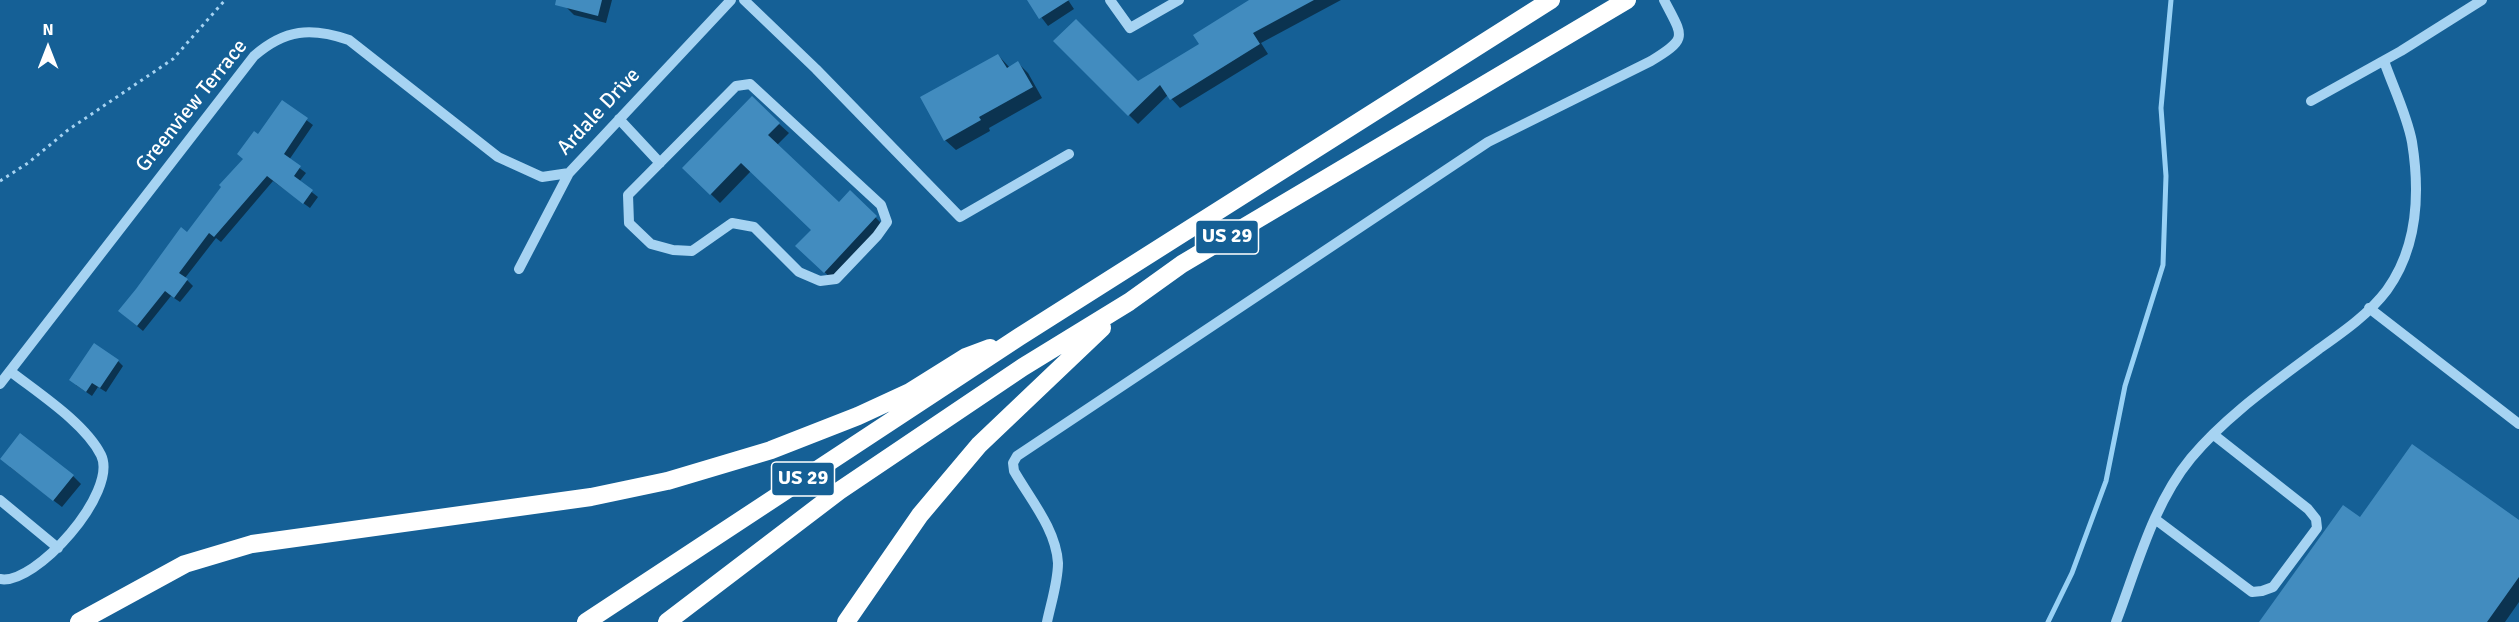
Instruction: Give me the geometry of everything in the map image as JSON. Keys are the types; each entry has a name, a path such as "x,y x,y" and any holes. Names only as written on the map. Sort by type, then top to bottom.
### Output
{"highway":[{"name":"US 29","path":"586,622 1019,337 1551,0"},
{"name":"US 29","path":"666,622 839,491 1023,367 1129,302 1182,264 1627,0"},
{"path":"846,622 920,515 979,445 1129,302"},
{"path":"79,622 185,564 252,544 591,496 688,475 771,450 858,416 910,392 966,357 1019,337"}],"street":[{"name":"Ardale Drive","path":"519,269 569,172 731,0"},
{"path":"744,0 816,69 960,217 1069,154"},
{"path":"1110,0 1130,28 1179,0"},
{"path":"1047,622 1056,575 1056,551 1045,522 1014,471 1013,463 1017,456 1488,142 1651,62 1673,47 1680,37 1680,31 1665,0"},
{"path":"2312,101 2384,61 2482,0"},
{"name":"Greenview Terrace","path":"0,384 254,56 268,44 289,34 310,31 329,33 349,40 498,157 542,177 569,172"},
{"path":"2116,622 2160,507 2191,458 2243,406 2357,321 2386,291 2399,270 2415,226 2417,183 2411,140 2384,61"},
{"path":"750,84 881,205 887,222 877,236 836,279 820,281 799,272 754,226 732,223 692,251 673,250 651,244 629,223 628,195 660,163 736,86 750,84"},
{"path":"619,119 660,163"},
{"path":"2369,308 2519,424"},
{"path":"0,579 8,580 24,572 58,548 85,516 102,482 102,458 91,440 10,371"},
{"path":"2155,519 2252,592 2273,587 2317,528 2316,519 2308,509 2214,435"},
{"path":"0,500 58,548"}],"path":[{"path":"0,181 28,163 68,130 173,59 225,0"}],"building":[{"path":"556,0 602,0 598,16 555,5"},
{"path":"1027,0 1069,0 1039,19"},
{"path":"1249,0 1314,0 1253,33 1260,44 1170,100 1160,85 1128,116 1053,41 1076,19 1138,81 1199,44 1193,35"},
{"path":"998,54 1007,68 1018,61 1033,87 979,117 981,120 944,141 920,97"},
{"path":"752,96 780,123 768,135 839,202 850,190 877,216 824,273 795,246 811,230 741,163 710,195 682,168"},
{"path":"282,100 308,118 284,154 301,166 294,176 313,190 303,204 267,176 214,237 209,233 179,273 188,279 174,298 165,291 137,326 118,311 181,227 187,232 221,187 219,185 243,159 237,154 254,131 258,134"},
{"path":"94,343 119,360 100,388 92,383 86,392 69,380"},
{"path":"20,433 74,475 53,501 0,459"},
{"path":"2412,444 2519,520 2519,577 2487,622 2259,622 2343,505 2360,517"}],"waterway":[{"path":"2048,622 2072,573 2106,481 2125,386 2163,265 2166,176 2161,108 2171,0"}]}
